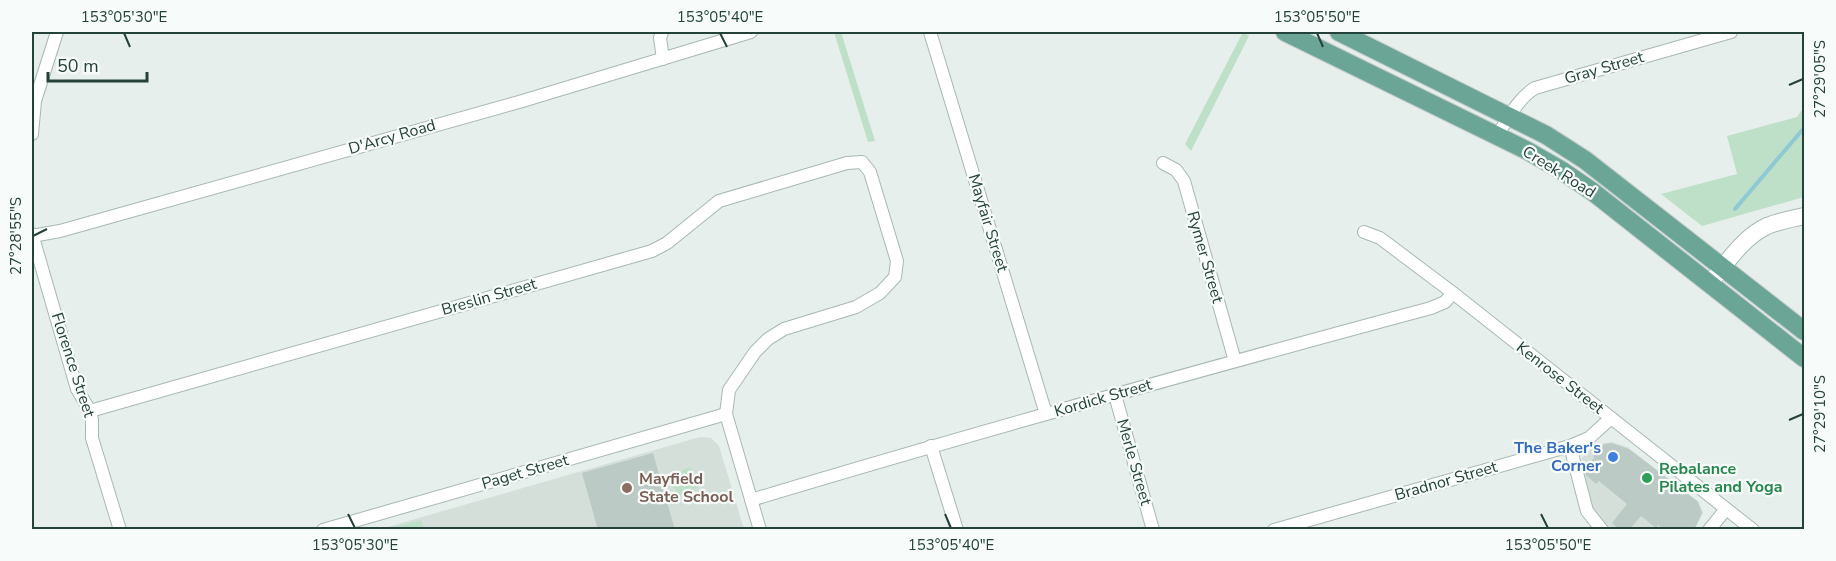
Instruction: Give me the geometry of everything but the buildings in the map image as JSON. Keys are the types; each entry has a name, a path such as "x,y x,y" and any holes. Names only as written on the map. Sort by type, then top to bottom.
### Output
{"main road":[{"name":"Creek Road","path":"1285,32 1543,159 1578,181 1804,358"},
{"name":"Creek Road","path":"1339,32 1546,135 1585,160 1804,331"}],"street":[{"path":"32,134 35,101 57,32"},
{"path":"662,32 660,38 663,59"},
{"name":"D'Arcy Road","path":"32,235 71,228 751,32"},
{"name":"Mayfair Street","path":"930,32 1046,414"},
{"name":"Gray Street","path":"1497,135 1526,94 1535,88 1731,32"},
{"name":"Breslin Street","path":"90,411 652,251 667,243 719,201 847,163 862,162 870,171 897,261 895,277 880,293 856,307 784,329 768,339 754,352 734,380 727,400 726,414"},
{"name":"Rymer Street","path":"1163,163 1176,170 1184,181 1234,361"},
{"path":"1710,283 1750,238 1762,229 1772,224 1804,216"},
{"name":"Kenrose Street","path":"1364,232 1380,238 1453,293 1753,530"},
{"name":"Florence Street","path":"32,235 77,389 93,420 92,438 120,530"},
{"name":"Kordick Street","path":"751,500 931,446 1431,308 1444,302 1453,293"},
{"name":"Merle Street","path":"1116,395 1153,530"},
{"path":"726,414 760,530"},
{"name":"Paget Street","path":"323,530 726,414"},
{"name":"Bradnor Street","path":"1274,530 1570,446 1589,438 1611,418"},
{"path":"931,446 957,530"},
{"path":"1570,446 1587,511 1602,530"},
{"path":"1709,530 1726,509"}],"shaded area":[{"name":"Mayfield State School","path":"700,437 711,438 719,446 744,529 377,530"},
{"path":"1612,442 1627,447 1698,501 1703,513 1695,529 1609,529 1596,519 1580,467 1582,458 1587,452 1604,443"}],"green space":[{"path":"834,32 841,32 875,141 868,142"},
{"path":"1243,32 1249,36 1191,151 1185,144"},
{"path":"1804,107 1804,197 1702,226 1661,194 1737,174 1727,136 1797,117"},
{"path":"689,467 699,487 678,497 669,477"},
{"path":"421,520 424,529 386,529"}],"waterway":[{"path":"1735,209 1804,128"}],"place":[{"name":"The Baker's Corner","path":"1613,457"},
{"name":"Rebalance Pilates and Yoga","path":"1647,478"},
{"name":"Mayfield State School","path":"627,488"}]}
